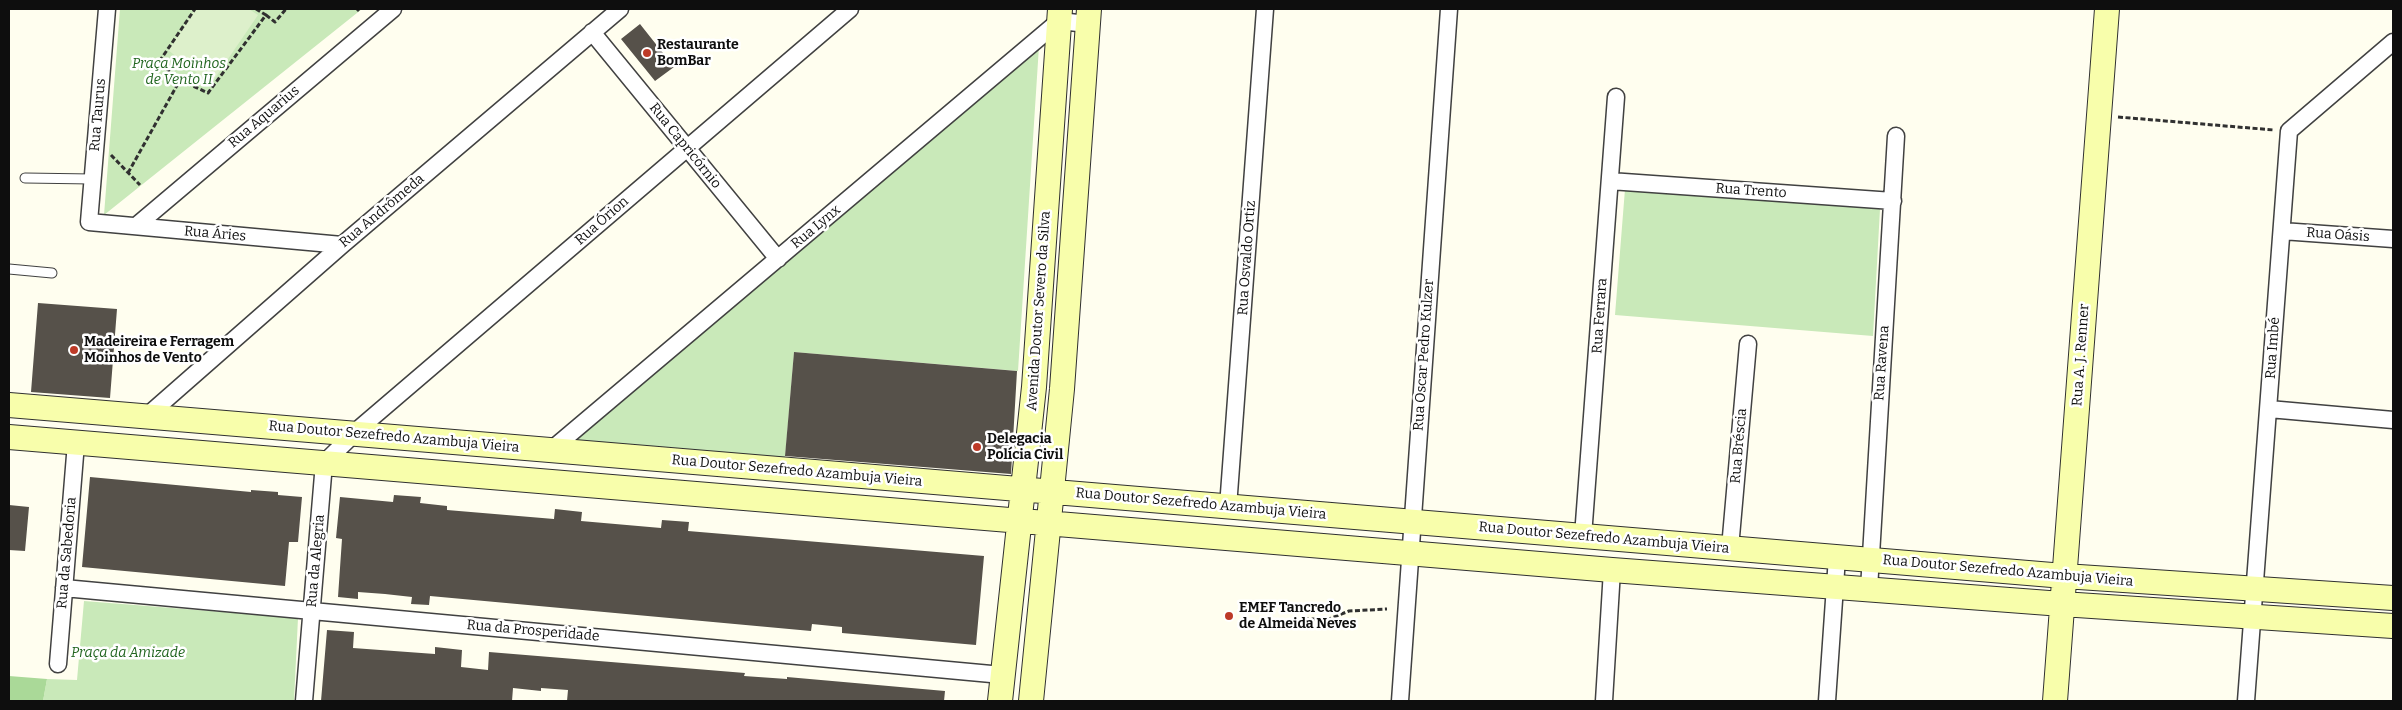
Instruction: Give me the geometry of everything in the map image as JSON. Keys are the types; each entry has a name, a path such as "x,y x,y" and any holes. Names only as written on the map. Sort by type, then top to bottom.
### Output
{"street":[{"name":"Rua Taurus","path":"89,222 106,9"},
{"name":"Rua Aquarius","path":"136,226 393,9"},
{"name":"Rua Andrômeda","path":"147,416 342,245 620,9"},
{"name":"Rua Órion","path":"354,434 850,9"},
{"name":"Rua Osvaldo Ortiz","path":"1228,507 1265,9"},
{"name":"Rua Oscar Pedro Kulzer","path":"1400,701 1449,9"},
{"name":"Rua A. J. Renner","path":"2055,701 2107,9"},
{"path":"1059,15 1089,16"},
{"name":"Rua Lynx","path":"551,450 778,259 1059,15"},
{"name":"Avenida Doutor Severo da Silva","path":"1000,701 1021,521 1034,387 1059,15"},
{"name":"Avenida Doutor Severo da Silva","path":"1031,701 1062,388 1089,16"},
{"name":"Rua Capricórnio","path":"592,32 778,259"},
{"path":"2289,132 2393,42"},
{"name":"Rua Ferrara","path":"1583,536 1616,96"},
{"name":"Rua Imbé","path":"2246,701 2256,589 2289,132"},
{"name":"Rua Ravena","path":"1869,589 1896,136"},
{"name":"Rua Trento","path":"1610,181 1892,201"},
{"name":"Rua Áries","path":"89,222 342,245"},
{"name":"Rua Oásis","path":"2282,231 2393,239"},
{"name":"Rua Bréscia","path":"1730,548 1748,344"},
{"path":"1034,387 1062,388"},
{"name":"Rua Doutor Sezefredo Azambuja Vieira","path":"9,404 2064,576 2393,598"},
{"path":"2269,409 2393,420"},
{"path":"324,463 354,434"},
{"name":"Rua Doutor Sezefredo Azambuja Vieira","path":"9,437 1612,570 2062,604 2393,626"},
{"name":"Rua da Sabedoria","path":"58,664 76,443"},
{"name":"Rua da Alegria","path":"304,701 324,463"},
{"path":"828,505 832,474"},
{"path":"1827,701 1837,557"},
{"path":"1604,701 1612,570"},
{"name":"Rua da Prosperidade","path":"64,588 1002,675"}],"lane":[{"path":"25,178 92,179"},
{"path":"9,269 52,273"}],"path":[{"path":"194,9 159,62 180,80 208,93 266,15"},
{"path":"256,9 276,22 286,9"},
{"path":"128,173 180,80"},
{"path":"2099,116 2289,132"},
{"path":"109,152 140,185"},
{"path":"1304,618 1328,619 1349,611 1387,609"}],"green space":[{"name":"Praça Moinhos de Vento II","path":"120,9 362,9 104,215"},
{"path":"195,9 249,9 258,15 211,84 168,50"},
{"path":"1039,46 1018,371 794,352 785,458 571,443"},
{"path":"1625,189 1880,209 1873,336 1615,315"},
{"name":"Praça da Amizade","path":"84,601 298,618 294,701 43,701 47,679 77,680"},
{"path":"9,676 47,679 43,701 9,701"}],"building":[{"name":"Restaurante BomBar","path":"640,24 674,67 655,81 621,39"},
{"name":"Madeireira e Ferragem Moinhos de Vento","path":"38,303 117,309 110,398 31,392"},
{"path":"794,352 1017,371 1011,474 785,456"},
{"path":"90,477 251,492 251,490 278,492 278,495 302,497 298,542 289,542 285,586 82,567"},
{"path":"394,495 421,497 420,503 447,506 447,510 554,519 555,509 582,512 581,521 661,528 662,520 689,522 688,531 984,556 976,645 842,633 842,627 812,624 811,631 430,596 429,605 411,604 412,597 385,594 358,592 358,599 338,597 342,539 336,538 340,497 393,502"},
{"path":"9,505 29,507 25,551 9,550"},
{"path":"327,630 354,632 353,648 435,654 435,647 462,650 461,667 488,670 489,652 745,673 744,676 787,679 787,677 945,691 944,701 567,701 568,690 541,688 541,691 513,688 512,701 321,701"}],"place":[{"name":"Restaurante BomBar","path":"647,53"},
{"name":"Madeireira e Ferragem Moinhos de Vento","path":"74,350"},
{"name":"Delegacia Polícia Civil","path":"977,447"},
{"name":"EMEF Tancredo de Almeida Neves","path":"1229,616"}]}
